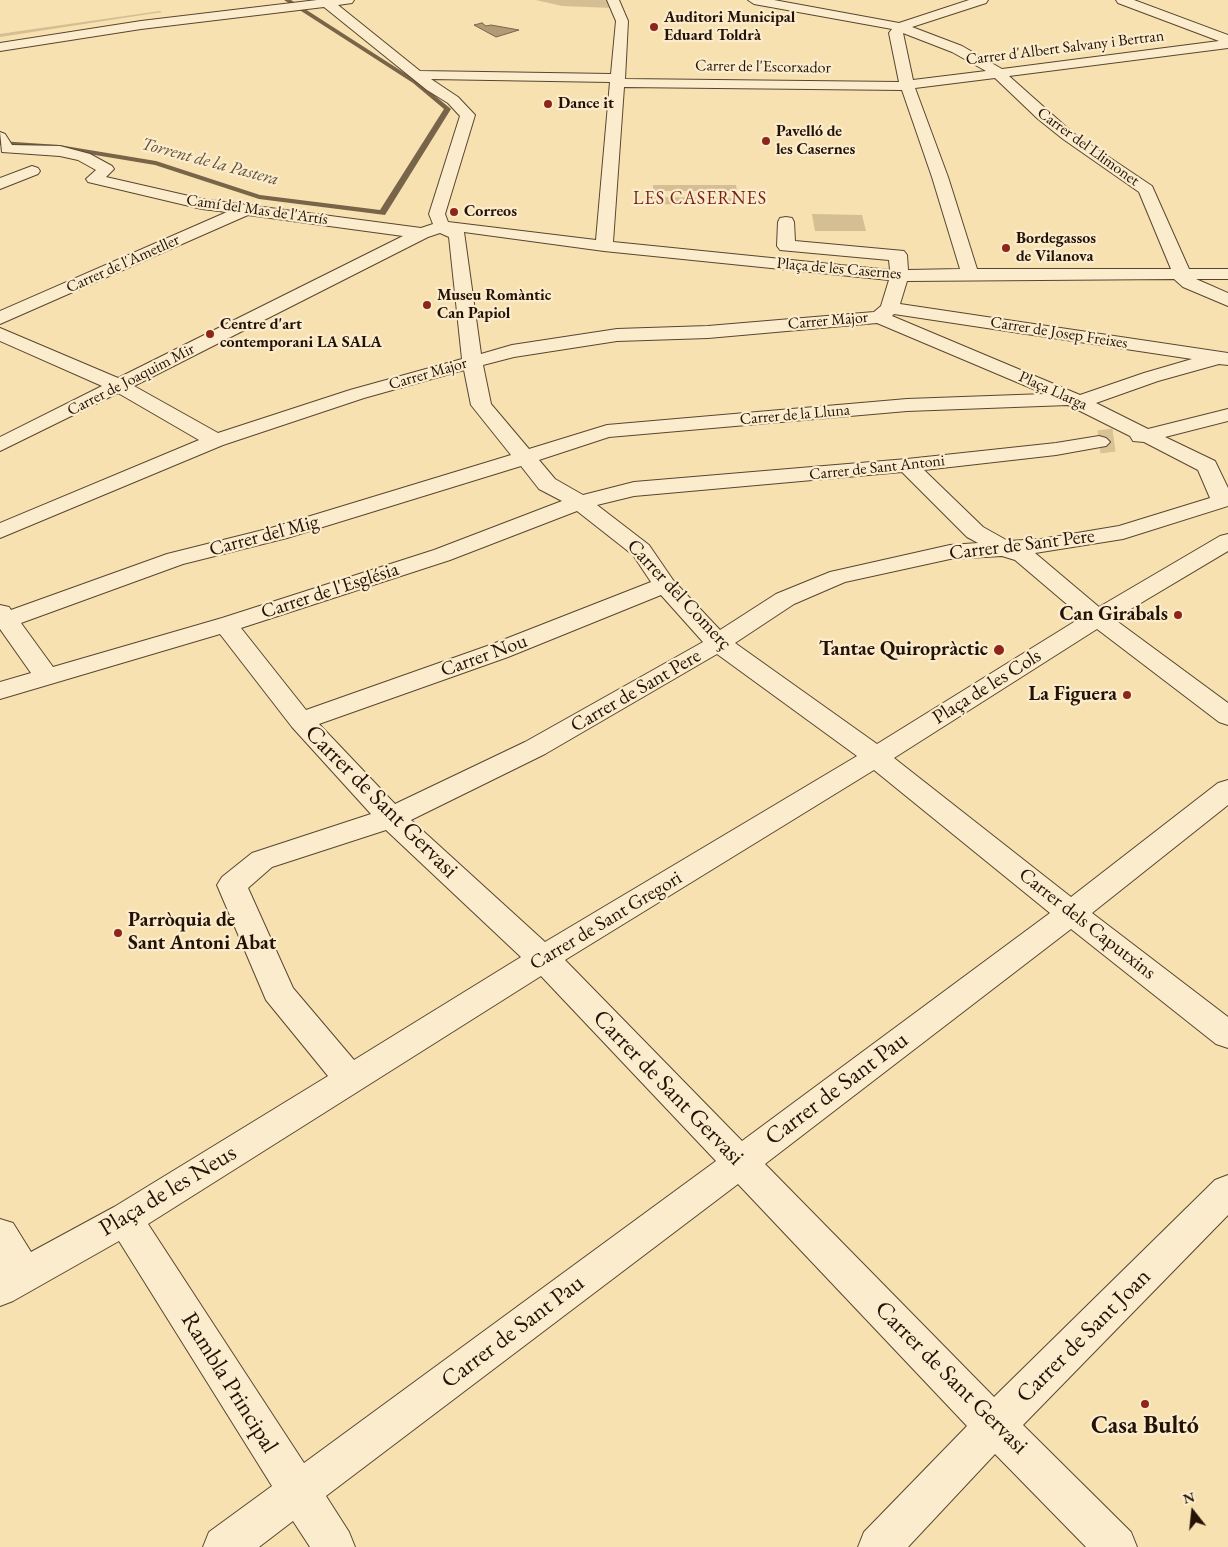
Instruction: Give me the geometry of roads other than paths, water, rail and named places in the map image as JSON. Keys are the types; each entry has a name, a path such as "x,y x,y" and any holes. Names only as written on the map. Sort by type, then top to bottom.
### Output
{"street":[{"path":"0,40 124,20 286,0"},
{"path":"0,48 141,25 348,0"},
{"path":"604,246 619,83 622,21 613,0"},
{"name":"Carrer del Llimonet","path":"754,0 900,28 957,49 1001,74 1002,78 1049,121 1146,188 1180,267 1181,276"},
{"path":"970,274 940,174 907,85 896,33 900,28 982,0"},
{"path":"326,2 432,87 453,100 468,115 437,214 442,227"},
{"path":"1120,3 1152,11 1228,40"},
{"path":"1120,3 1163,24"},
{"path":"1152,11 1172,6 1228,28"},
{"name":"Carrer d'Albert Salvany i Bertran","path":"907,85 1228,44"},
{"name":"Carrer de l'Escorxador","path":"419,76 619,83 907,85"},
{"name":"Carrer de l'Escorxador","path":"432,87 619,83"},
{"name":"Camí del Mas de l'Artís","path":"0,137 7,149 60,151 84,157 106,169 94,179 202,204 422,233"},
{"path":"0,184 32,171"},
{"name":"Carrer de l'Ametller","path":"0,318 246,210"},
{"path":"786,222 786,246 898,255 899,276 884,312"},
{"name":"Plaça de les Casernes","path":"422,233 442,227 463,227 604,246 899,276 970,274 1181,276 1228,274"},
{"name":"Carrer del Comerç","path":"442,227 457,236 472,362 481,405 547,484 580,502 641,550 665,585 718,643 870,761"},
{"name":"Carrer de Joaquim Mir","path":"0,445 422,233"},
{"path":"1181,276 1189,283 1228,300"},
{"name":"Carrer Major","path":"0,531 56,506 216,441 357,394 512,351 617,335 708,332 884,312"},
{"name":"Carrer de Josep Freixes","path":"884,312 1223,358"},
{"name":"Plaça Llarga","path":"884,312 1075,400 1208,466"},
{"path":"0,334 120,386 216,441"},
{"path":"1075,400 1223,358"},
{"name":"Carrer de la Lluna","path":"522,454 607,431 907,405 1075,400"},
{"name":"Carrer de Sant Antoni","path":"580,502 634,489 907,465 1056,449 1150,436 1228,415"},
{"name":"Carrer del Mig","path":"3,616 175,559 279,533 522,454"},
{"path":"1198,508 1223,501 1208,466 1218,460 1228,460"},
{"path":"907,465 975,532 1005,550 1023,555 1154,660 1228,716"},
{"name":"Carrer de l'Església","path":"0,690 48,678 226,625 442,555 580,502"},
{"path":"1198,508 1228,528"},
{"name":"Carrer de Sant Pere","path":"350,1079 277,991 278,988 232,885 262,860 391,818 535,748 718,643 785,599 838,577 950,552 1005,550 1041,546 1123,532 1198,508"},
{"name":"Plaça de les Cols","path":"870,761 1099,614 1228,541"},
{"name":"Carrer Nou","path":"301,721 499,652 665,585"},
{"path":"3,616 48,678"},
{"name":"Carrer de Sant Gervasi","path":"226,625 236,634 301,721 391,818 542,959 1116,1547"},
{"name":"Carrer dels Caputxins","path":"870,761 946,815 1228,1035"},
{"name":"Carrer de Sant Gregori","path":"350,1079 542,959 870,761"},
{"name":"Carrer de Sant Pau","path":"224,1547 1072,912 1228,790"},
{"name":"Plaça de les Neus","path":"0,1235 12,1282 127,1218 350,1079"},
{"name":"Carrer de Sant Joan","path":"879,1547 995,1425 1228,1191"},
{"name":"Rambla Principal","path":"127,1218 139,1241 334,1547"}],"waterway":[{"name":"Torrent de la Pastera","path":"0,143 59,147 156,163 259,197 382,213 448,109 415,82 287,0"}],"tunnel":[{"path":"1099,442 1114,440"}],"place":[{"name":"Auditori Municipal Eduard Toldrà","path":"654,27"},
{"name":"Dance it","path":"548,104"},
{"name":"Pavelló de les Casernes","path":"766,141"},
{"name":"Correos","path":"454,212"},
{"name":"Bordegassos de Vilanova","path":"1006,248"},
{"name":"Museu Romàntic Can Papiol","path":"427,305"},
{"name":"Centre d'art contemporani LA SALA","path":"210,334"},
{"name":"Can Girabals","path":"1178,615"},
{"name":"Tantae Quiropràctic","path":"999,650"},
{"name":"La Figuera","path":"1127,695"},
{"name":"Parròquia de Sant Antoni Abat","path":"118,933"},
{"name":"Casa Bultó","path":"1145,1404"}],"district":[{"name":"LES CASERNES","path":"700,199"}]}
